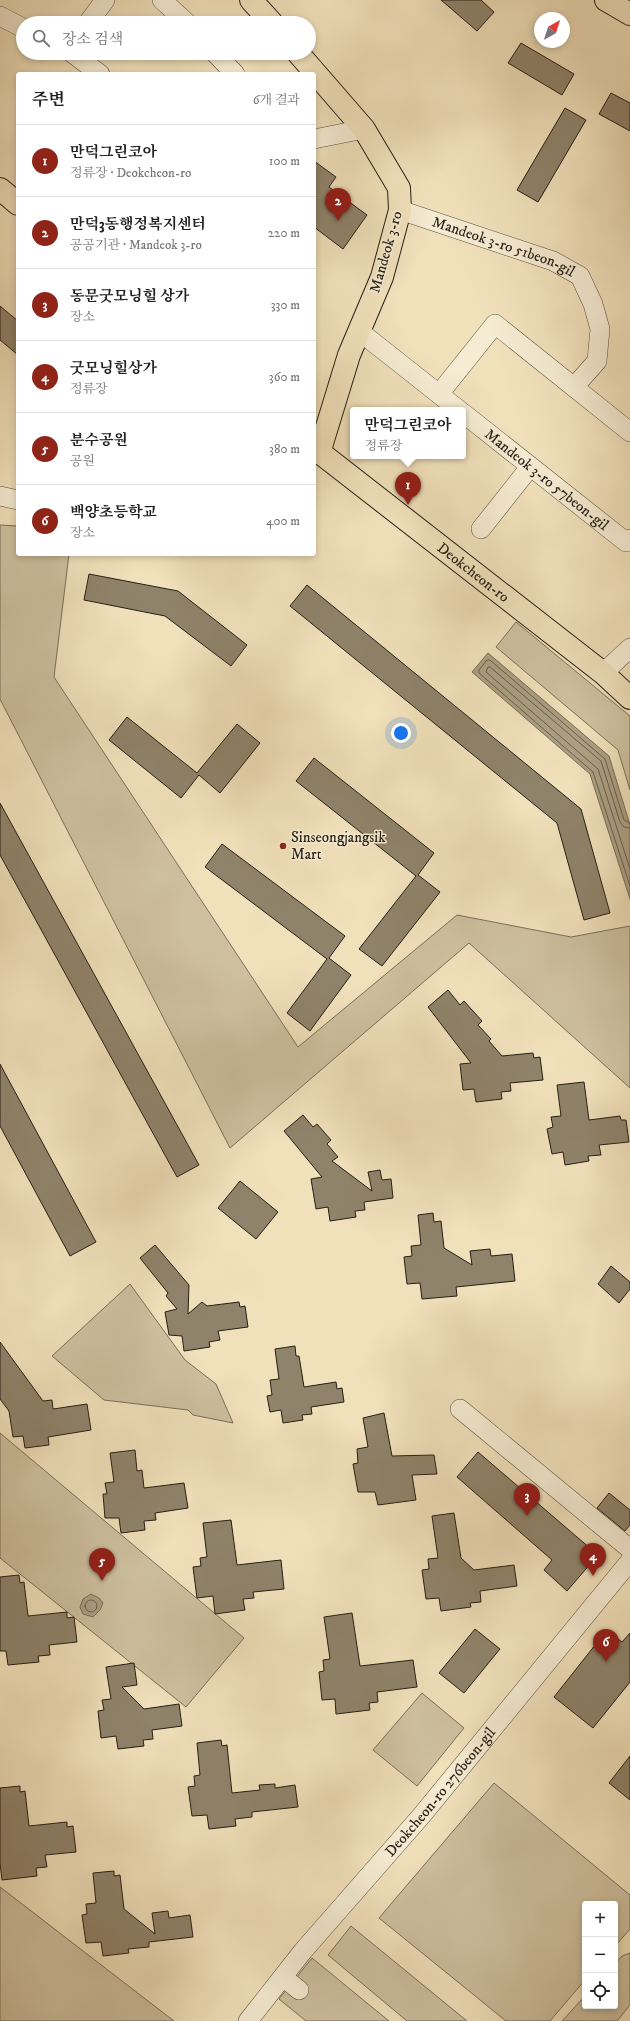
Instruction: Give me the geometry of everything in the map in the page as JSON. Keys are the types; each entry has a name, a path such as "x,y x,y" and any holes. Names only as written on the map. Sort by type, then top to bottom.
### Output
{"main road":[{"path":"251,0 266,16"},
{"path":"606,0 630,14"},
{"name":"Mandeok 3-ro","path":"304,60 314,72"},
{"name":"Mandeok 3-ro","path":"316,74 364,129 399,188 400,210 382,277 348,355 316,454"},
{"path":"0,189 16,202"},
{"name":"Deokcheon-ro","path":"316,454 603,673 630,698"}],"street":[{"path":"162,0 179,16"},
{"path":"92,16 100,1"},
{"path":"0,16 16,24"},
{"path":"81,60 97,72"},
{"path":"222,60 233,72"},
{"path":"316,139 364,129"},
{"name":"Mandeok 3-ro 51beon-gil","path":"400,210 553,261 580,276 593,304 600,329 597,361 574,387"},
{"path":"439,394 495,324 630,432"},
{"path":"359,331 455,407"},
{"name":"Mandeok 3-ro 57beon-gil","path":"466,415 626,542 630,539"},
{"path":"480,529 530,467"},
{"path":"0,496 16,500"},
{"path":"603,673 630,648"},
{"path":"460,1409 630,1548"},
{"name":"Deokcheon-ro 276beon-gil","path":"248,2021 283,1977 422,1815 630,1561"},
{"path":"283,1977 299,1990"}],"shaded area":[{"path":"0,525 16,526 16,556 69,556 54,677 298,1047 457,915 571,937 630,926 630,1088 469,943 230,1148 0,699"},
{"path":"516,622 630,716 630,790 618,750 496,647"},
{"path":"130,1284 185,1360 216,1384 233,1423 193,1415 188,1410 104,1400 52,1356"},
{"path":"0,1433 244,1638 186,1707 0,1558"},
{"path":"422,1693 464,1728 417,1786 373,1750"},
{"path":"494,1783 630,1895 630,1929 618,1943 618,1901 582,1901 582,1984 550,2021 506,2021 379,1918"},
{"path":"0,1887 174,2021 0,2021"},
{"path":"351,1926 467,2021 407,2021 328,1955"},
{"path":"630,1953 630,2005 617,2021 562,2021 582,1999 582,2009 618,2009 618,1961 622,1956"},
{"path":"312,1958 389,2021 306,2021 279,1999"}],"water":[{"path":"488,653 609,756 630,825 630,899 590,774 472,672"},
{"path":"91,1594 99,1598 103,1603 100,1610 93,1617 83,1614 80,1607 83,1599"}],"building":[{"path":"441,0 481,0 494,12 477,31"},
{"path":"521,43 574,74 562,95 508,63"},
{"path":"611,93 630,103 630,131 599,114"},
{"path":"565,108 586,120 538,202 517,190"},
{"path":"316,162 336,177 329,187 367,215 343,249 316,229"},
{"path":"0,306 16,319 16,353 0,340"},
{"path":"89,574 178,591 247,645 231,666 165,616 84,600"},
{"path":"307,585 581,809 610,913 584,920 557,823 290,606"},
{"path":"127,717 197,773 237,724 260,743 220,793 199,775 181,798 109,740"},
{"path":"314,758 434,853 418,875 440,892 382,966 359,949 416,876 296,781"},
{"path":"0,803 199,1165 177,1177 0,855"},
{"path":"222,844 345,936 329,958 351,975 310,1031 287,1013 327,959 205,867"},
{"path":"448,990 460,1005 464,1001 482,1021 478,1025 491,1039 489,1041 502,1056 533,1053 534,1058 540,1057 543,1080 510,1083 511,1091 501,1092 502,1099 476,1102 474,1089 463,1090 460,1064 471,1063 428,1007"},
{"path":"0,1064 96,1242 70,1256 0,1126"},
{"path":"584,1082 589,1120 620,1116 621,1120 626,1120 629,1142 599,1145 601,1155 588,1156 589,1161 565,1165 563,1152 552,1154 547,1129 553,1127 551,1117 561,1116 557,1085"},
{"path":"303,1115 313,1127 317,1124 331,1140 327,1144 338,1157 332,1161 372,1191 368,1172 380,1170 382,1180 391,1179 393,1198 364,1202 365,1210 355,1211 356,1217 330,1221 328,1207 316,1209 311,1179 322,1177 284,1131"},
{"path":"240,1181 278,1212 256,1239 218,1208"},
{"path":"433,1213 434,1222 441,1221 444,1248 472,1265 470,1251 490,1249 491,1256 512,1254 515,1281 456,1287 457,1296 422,1299 420,1283 407,1284 404,1257 412,1256 411,1246 421,1245 418,1215"},
{"path":"155,1245 189,1285 188,1314 202,1302 207,1306 239,1302 240,1307 245,1306 248,1327 218,1331 220,1340 209,1342 210,1347 184,1351 182,1336 169,1335 165,1312 177,1309 166,1296 168,1293 140,1258"},
{"path":"611,1266 630,1282 630,1289 619,1303 598,1284"},
{"path":"0,1342 43,1401 52,1400 53,1409 87,1404 91,1430 48,1437 49,1445 25,1448 23,1436 13,1437 9,1411 0,1399"},
{"path":"295,1346 296,1356 299,1356 304,1387 336,1382 337,1389 342,1388 344,1402 311,1407 312,1414 302,1415 303,1420 283,1423 281,1410 270,1412 267,1396 272,1395 270,1380 279,1379 275,1349"},
{"path":"384,1413 392,1456 434,1455 437,1474 412,1475 416,1500 378,1505 375,1492 358,1492 353,1464 358,1463 357,1449 368,1447 363,1418"},
{"path":"135,1450 137,1471 142,1470 144,1488 184,1483 188,1508 155,1513 156,1520 144,1521 145,1530 121,1533 119,1518 105,1518 103,1494 107,1494 105,1483 114,1482 110,1453"},
{"path":"478,1452 598,1555 567,1591 544,1570 552,1560 457,1477"},
{"path":"609,1493 630,1510 630,1525 625,1531 597,1508"},
{"path":"454,1513 461,1558 474,1570 514,1565 517,1586 480,1591 481,1602 470,1603 471,1607 441,1611 439,1598 426,1599 422,1570 429,1569 428,1559 438,1558 432,1516"},
{"path":"231,1520 237,1565 281,1560 284,1589 253,1592 254,1598 243,1599 245,1610 215,1614 213,1596 197,1598 193,1567 201,1566 200,1558 207,1557 203,1523"},
{"path":"19,1575 20,1583 24,1582 28,1616 67,1612 67,1618 74,1617 77,1642 49,1645 50,1655 38,1656 39,1662 8,1665 6,1651 0,1651 0,1577"},
{"path":"352,1613 360,1666 413,1660 417,1687 377,1692 378,1702 369,1703 370,1710 336,1714 335,1699 322,1700 319,1672 324,1671 323,1660 330,1659 324,1617"},
{"path":"475,1629 500,1649 464,1693 439,1673"},
{"path":"607,1630 622,1642 630,1633 630,1682 593,1728 554,1697"},
{"path":"134,1663 137,1685 122,1687 144,1709 179,1704 182,1726 152,1730 153,1739 143,1740 144,1746 118,1749 116,1736 101,1738 98,1711 104,1710 102,1700 111,1699 106,1667"},
{"path":"221,1740 222,1746 227,1745 232,1793 260,1790 259,1785 275,1784 275,1788 295,1785 298,1807 252,1812 252,1817 235,1819 236,1826 209,1829 207,1815 192,1816 188,1787 195,1786 194,1776 200,1775 197,1743"},
{"path":"630,1756 630,1800 609,1783"},
{"path":"20,1786 20,1792 25,1791 29,1826 67,1822 67,1827 73,1826 76,1852 45,1855 47,1867 36,1868 37,1876 2,1880 0,1863 0,1788"},
{"path":"114,1871 114,1876 120,1875 124,1909 155,1934 152,1913 168,1911 169,1918 190,1915 193,1937 149,1942 149,1947 128,1949 129,1953 103,1956 101,1942 86,1943 82,1915 87,1914 86,1904 96,1903 93,1873"}],"place":[{"name":"만덕3동행정복지센터","path":"338,221"},
{"name":"만덕그린코아","path":"408,505"},
{"name":"Sinseongjangsik Mart","path":"283,846"},
{"name":"동문굿모닝힐 상가","path":"527,1516"},
{"name":"굿모닝힐상가","path":"593,1576"},
{"name":"분수공원","path":"102,1581"},
{"name":"백양초등학교","path":"606,1662"}]}
